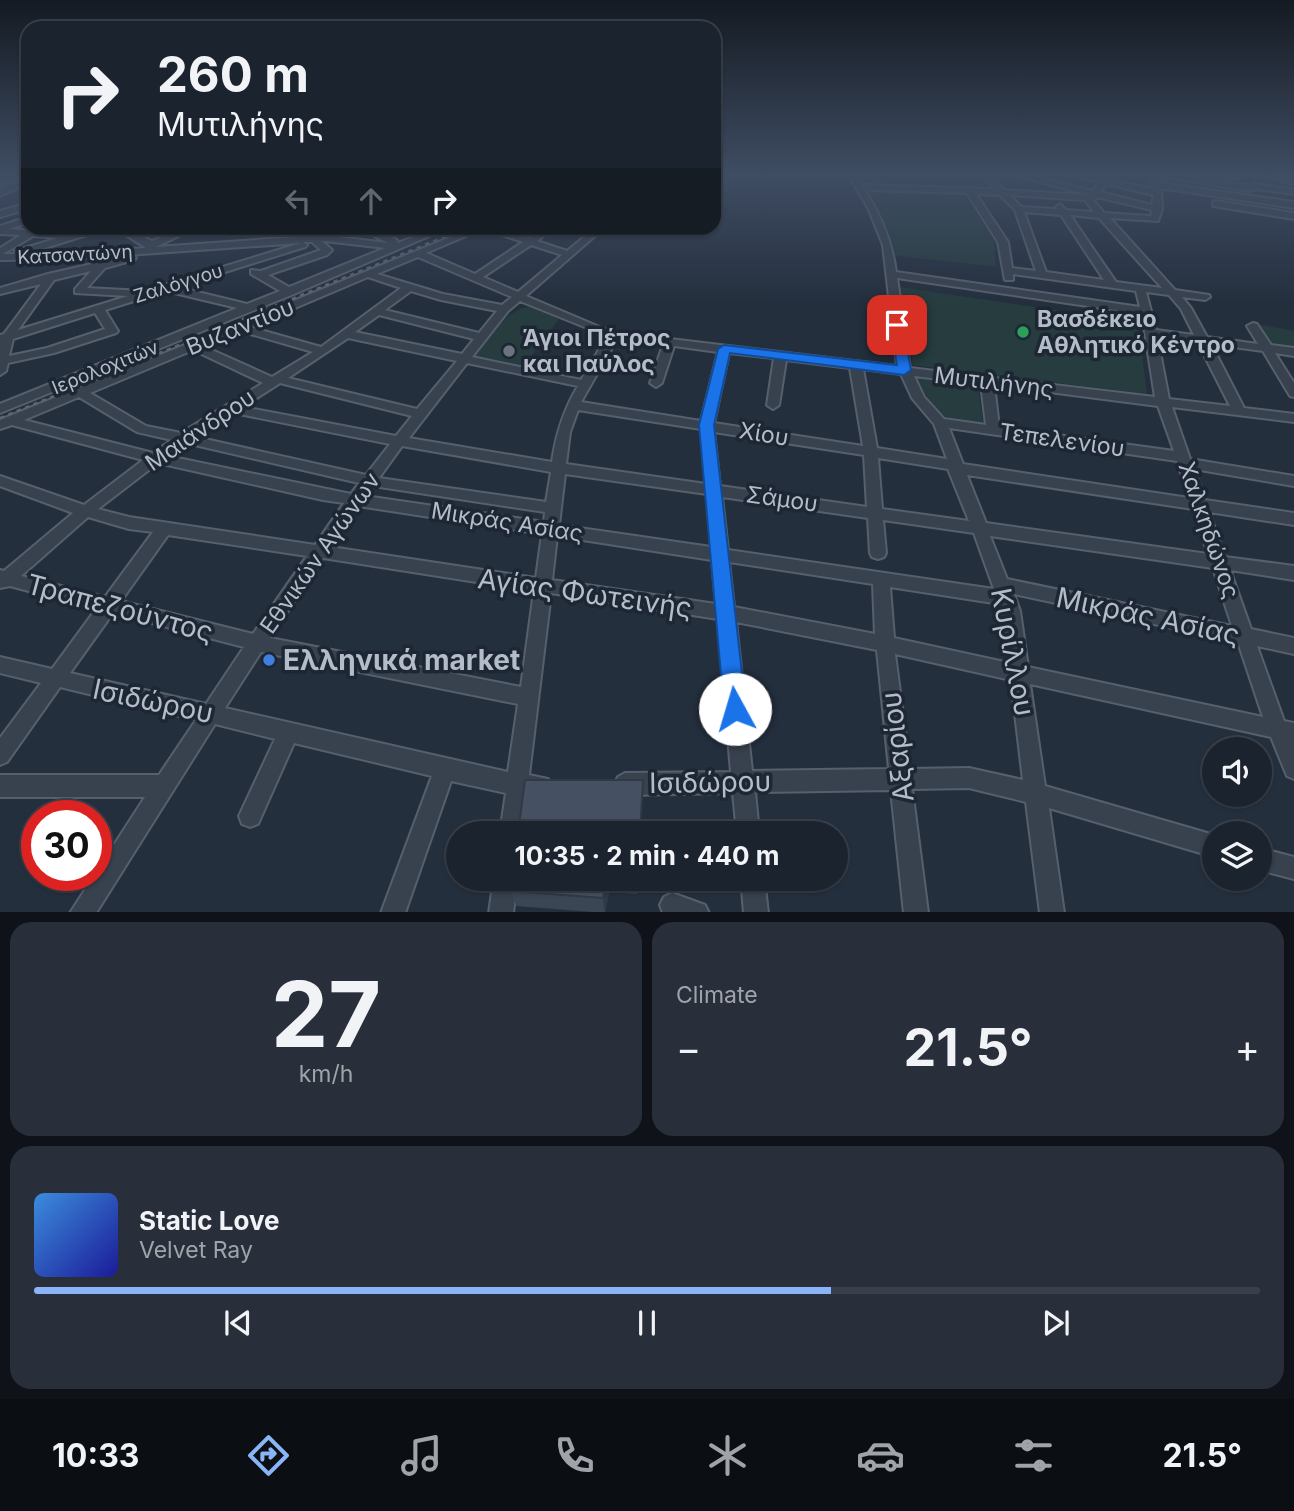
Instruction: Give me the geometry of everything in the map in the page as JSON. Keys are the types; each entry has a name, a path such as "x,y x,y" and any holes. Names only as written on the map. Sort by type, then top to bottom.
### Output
{"street":[{"name":"Κυρίλλου","path":"875,217 885,236 892,274 899,350 904,370 918,398 940,423 1004,592 1021,674 1052,912"},
{"path":"987,217 1003,242 1010,292"},
{"path":"1022,217 1042,275"},
{"path":"1067,217 1112,284"},
{"path":"1102,217 1186,308 1239,411"},
{"path":"0,230 21,222"},
{"path":"0,230 21,231"},
{"path":"2,256 32,235"},
{"path":"2,256 61,235"},
{"path":"132,235 155,247"},
{"path":"0,291 102,265 155,247 177,235"},
{"path":"260,275 324,253 327,250 315,235"},
{"name":"Ζαλόγγου","path":"4,337 333,235"},
{"path":"378,235 401,247"},
{"name":"Ιερολοχιτών","path":"4,418 250,308 428,235"},
{"name":"Βυζαντίου","path":"4,418 80,392 462,235"},
{"path":"510,235 568,254"},
{"path":"475,278 540,235"},
{"name":"Εθνικών Αγώνων","path":"82,912 257,643 355,499 399,440 504,309 591,235"},
{"name":"Κατσαντώνη","path":"2,256 68,256 139,251 155,247 320,239 401,247"},
{"name":"Μυτιλήνης","path":"417,253 613,335 1294,418"},
{"path":"68,256 4,337 1,366 112,331 98,308"},
{"path":"242,264 290,292"},
{"path":"102,265 79,291 131,290 145,294"},
{"path":"1008,270 1205,297"},
{"path":"368,274 467,303 504,309"},
{"path":"892,274 1147,311"},
{"name":"Μαιάνδρου","path":"2,580 85,511 156,458 323,351 409,287"},
{"path":"166,288 250,308"},
{"name":"Χαλκηδώνος","path":"1140,288 1147,311 1154,370 1163,402 1246,636 1286,731 1294,769"},
{"path":"377,311 481,337"},
{"path":"1253,326 1294,393"},
{"path":"239,327 323,351"},
{"path":"1150,333 1294,352"},
{"path":"347,334 585,384"},
{"path":"513,821 562,432 573,405 613,335"},
{"path":"656,383 670,342"},
{"path":"193,346 275,380 419,414"},
{"path":"724,349 707,425 747,821"},
{"path":"773,405 781,355"},
{"path":"856,365 871,452 878,554"},
{"path":"987,381 993,430"},
{"path":"80,392 138,427 369,481 553,508"},
{"name":"Χίου","path":"573,405 1294,519"},
{"name":"Σάμου","path":"231,408 558,468 1294,573"},
{"name":"Μικράς Ασίας","path":"4,418 156,458 355,499 881,581 1004,592 1294,646"},
{"name":"Τεπελενίου","path":"940,423 1184,460 1294,481"},
{"name":"Αγίας Φωτεινής","path":"0,481 85,511 164,529 543,588 726,613 885,644 1286,731"},
{"path":"0,755 164,529"},
{"name":"Τραπεζούντος","path":"2,580 108,604 257,643 529,697"},
{"name":"Αξαρίου","path":"881,581 885,644 916,912"},
{"name":"Ισιδώρου","path":"0,665 518,785 555,785"},
{"path":"250,816 289,731"},
{"path":"393,912 445,769"},
{"name":"Ισιδώρου","path":"608,784 969,778 1037,794 1202,842"},
{"path":"0,786 163,786"},
{"path":"1272,863 1294,869"},
{"path":"501,912 504,891"},
{"path":"753,891 755,912"},
{"path":"671,905 697,912"}],"green space":[{"path":"880,217 978,217 994,241 996,267 893,255 891,241"},
{"name":"Βασδέκειο Αθλητικό Κέντρο","path":"899,287 1138,322 1147,394 913,365"},
{"path":"530,307 559,319 524,366 476,356 506,318 522,308"},
{"path":"1257,324 1294,331 1294,350 1272,347"},
{"path":"917,378 978,385 983,424 942,414 930,401"}],"building":[{"path":"525,780 643,780 641,821 520,821"},
{"path":"511,891 604,891 603,898"}],"railway":[{"path":"0,418 449,235"}],"place":[{"name":"Βασδέκειο Αθλητικό Κέντρο","path":"1023,332"},
{"name":"Άγιοι Πέτρος και Παύλος","path":"509,351"},
{"name":"Ελληνικά market","path":"269,660"}],"route":[{"path":"735,709 707,425 724,349 904,370 897,325"}]}
